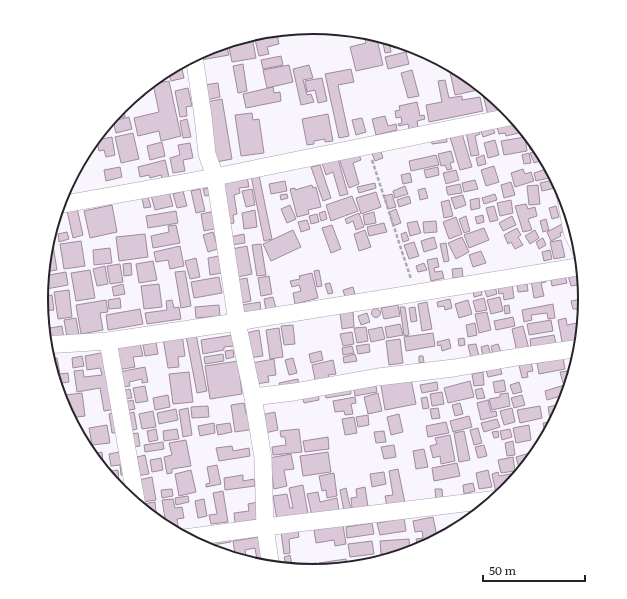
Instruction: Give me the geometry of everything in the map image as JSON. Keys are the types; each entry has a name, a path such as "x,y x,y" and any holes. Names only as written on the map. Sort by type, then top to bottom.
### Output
{"street":[{"path":"195,62 207,154 215,176 236,322 253,397 263,458 265,527 270,561"},
{"path":"66,204 215,176 507,118"},
{"path":"52,345 108,341 577,267"},
{"path":"108,341 135,496"},
{"path":"253,397 294,392 378,377 454,368 574,349"},
{"path":"194,537 487,500"}],"path":[{"path":"367,146 415,293"}],"building":[{"path":"277,36 279,44 267,47 269,54 259,56 255,41"},
{"path":"365,39 378,42 383,65 356,71 350,47 366,43"},
{"path":"253,41 256,58 232,62 229,48"},
{"path":"383,43 390,45 391,52 385,53"},
{"path":"227,48 229,55 201,59"},
{"path":"406,52 409,64 388,69 385,57"},
{"path":"281,56 283,65 263,69 261,60"},
{"path":"243,64 247,91 238,93 233,66"},
{"path":"289,65 293,82 267,88 263,70"},
{"path":"309,65 313,78 303,80 307,95 311,94 314,102 301,105 293,69"},
{"path":"182,69 184,78 171,81 170,77"},
{"path":"351,69 354,82 338,85 349,136 339,138 325,74"},
{"path":"412,70 419,96 408,98 401,73"},
{"path":"450,72 477,90 455,95"},
{"path":"322,78 327,101 318,103 315,90 307,92 305,81"},
{"path":"445,80 449,98 462,96 462,100 480,97 483,111 429,122 426,105 442,102 438,81"},
{"path":"169,81 181,136 161,141 159,131 138,136 134,118 159,112 154,88 161,82"},
{"path":"218,83 220,97 206,100 204,85"},
{"path":"273,87 274,93 280,92 281,101 246,108 243,94"},
{"path":"188,88 192,106 186,107 187,116 180,117 175,91"},
{"path":"483,96 498,109 499,112 488,115"},
{"path":"222,99 232,159 216,162 206,102"},
{"path":"417,102 420,116 424,115 425,119 417,121 418,127 409,129 408,124 399,126 398,124 402,123 401,117 396,118 395,111 400,110 399,106"},
{"path":"252,113 253,120 259,119 264,153 241,156 235,115"},
{"path":"328,114 333,141 325,142 325,139 314,141 314,144 307,145 302,119"},
{"path":"385,116 388,126 396,124 397,130 376,135 372,119"},
{"path":"129,117 132,129 116,133 114,124 118,120"},
{"path":"362,118 366,132 356,135 352,120"},
{"path":"187,119 191,137 183,138 180,121"},
{"path":"512,123 520,133 506,136 505,133 499,134 497,127"},
{"path":"492,127 495,133 483,137 481,131"},
{"path":"461,130 472,167 460,170 449,134"},
{"path":"479,130 480,134 475,136 479,155 471,156 466,132"},
{"path":"133,133 139,159 121,163 115,137"},
{"path":"446,134 447,142 432,144 431,136"},
{"path":"112,137 115,155 106,157 104,150 99,151 98,145 102,139"},
{"path":"523,137 525,140 527,151 504,155 501,141"},
{"path":"495,140 499,155 488,158 484,143"},
{"path":"162,142 165,156 150,160 147,146"},
{"path":"190,143 193,158 183,160 185,171 173,173 170,158 180,155 178,145"},
{"path":"379,146 383,158 375,161 370,149"},
{"path":"451,151 454,162 450,163 452,169 447,170 445,165 441,166 438,154"},
{"path":"358,152 361,160 353,163 359,184 349,188 339,158"},
{"path":"534,152 540,161 534,163 530,153"},
{"path":"529,153 531,163 524,164 522,155"},
{"path":"436,155 439,165 411,171 409,161"},
{"path":"484,155 486,164 478,166 476,158"},
{"path":"338,159 348,194 340,196 333,172 326,175 322,163"},
{"path":"165,160 169,177 162,179 161,175 150,178 149,175 140,177 138,167"},
{"path":"320,165 331,198 323,201 311,167"},
{"path":"494,166 499,182 486,186 481,170"},
{"path":"120,167 122,177 106,181 104,170"},
{"path":"438,167 439,175 426,178 424,170"},
{"path":"523,169 525,174 531,172 534,181 515,187 511,173"},
{"path":"456,170 459,180 446,184 443,173"},
{"path":"544,170 549,178 536,181 534,173"},
{"path":"410,173 412,182 403,184 401,175"},
{"path":"259,175 272,239 264,241 251,176"},
{"path":"247,176 249,187 239,188 240,193 234,195 237,214 233,215 234,223 228,224 220,181"},
{"path":"475,180 478,189 464,192 462,183"},
{"path":"551,180 555,188 542,191 540,183"},
{"path":"285,181 287,191 271,194 269,184"},
{"path":"511,182 515,195 504,198 501,185"},
{"path":"375,183 376,188 359,193 357,187"},
{"path":"460,184 462,193 448,195 446,187"},
{"path":"312,185 313,188 316,187 321,207 308,210 309,214 297,217 290,189 295,188 295,190"},
{"path":"538,185 540,204 529,205 527,186"},
{"path":"405,186 408,194 395,198 393,191"},
{"path":"210,188 212,195 205,196 203,189"},
{"path":"425,188 428,198 420,200 418,190"},
{"path":"200,189 205,211 196,213 191,191"},
{"path":"252,189 255,205 246,207 242,191"},
{"path":"169,191 173,206 155,210 151,195"},
{"path":"183,191 187,206 177,208 173,194"},
{"path":"376,192 381,207 361,214 356,198"},
{"path":"287,194 288,198 281,200 280,195"},
{"path":"392,194 396,207 388,209 384,196"},
{"path":"495,194 497,200 484,204 482,198"},
{"path":"463,195 466,205 455,209 451,198"},
{"path":"352,196 358,211 331,221 326,205"},
{"path":"409,196 411,203 399,207 397,200"},
{"path":"148,197 151,207 144,208 142,198"},
{"path":"479,198 480,208 471,210 470,200"},
{"path":"449,200 453,216 444,218 441,202"},
{"path":"511,200 513,213 500,216 497,203"},
{"path":"526,204 528,209 535,207 537,216 528,219 532,230 523,232 515,206"},
{"path":"112,205 117,232 90,238 84,211"},
{"path":"290,205 296,219 287,223 281,209"},
{"path":"494,206 498,220 490,222 486,208"},
{"path":"556,206 559,217 552,219 549,208"},
{"path":"77,208 83,235 73,238 67,211"},
{"path":"396,209 401,223 393,226 389,212"},
{"path":"255,210 257,227 244,229 242,213"},
{"path":"176,211 178,223 148,228 146,216"},
{"path":"215,211 218,228 204,231 201,214"},
{"path":"325,211 327,219 321,221 319,213"},
{"path":"374,212 376,223 365,225 363,215"},
{"path":"359,213 364,227 356,230 353,221 347,224 345,219"},
{"path":"317,214 319,222 311,224 309,216"},
{"path":"483,215 484,222 477,224 475,217"},
{"path":"466,216 470,231 464,233 459,219"},
{"path":"512,216 516,225 503,231 499,223"},
{"path":"456,217 462,234 449,239 443,222"},
{"path":"546,219 549,230 543,232 540,221"},
{"path":"307,220 310,229 301,232 298,222"},
{"path":"417,221 421,233 410,236 407,223"},
{"path":"436,221 437,232 424,233 423,222"},
{"path":"384,223 387,232 369,236 367,227"},
{"path":"564,223 567,230 560,233 561,236 551,241 547,232"},
{"path":"176,225 180,243 153,248 151,236 169,232 168,226"},
{"path":"332,225 341,249 331,253 322,228"},
{"path":"484,228 489,240 469,248 464,235"},
{"path":"517,228 521,235 518,237 523,245 515,249 511,242 508,244 504,235"},
{"path":"293,230 301,247 271,261 263,244"},
{"path":"365,230 371,247 359,251 354,234"},
{"path":"535,230 539,238 530,244 525,236"},
{"path":"67,232 69,239 59,242 58,234"},
{"path":"213,232 218,249 208,252 203,235"},
{"path":"406,232 409,240 403,242 401,234"},
{"path":"145,234 148,257 119,261 116,237"},
{"path":"244,234 245,243 231,245 230,237"},
{"path":"434,237 437,248 424,252 421,241"},
{"path":"462,237 469,252 456,259 448,243"},
{"path":"543,238 546,245 539,249 536,242"},
{"path":"561,240 565,257 554,259 550,242"},
{"path":"81,241 85,266 64,269 60,244"},
{"path":"414,242 419,256 409,259 404,245"},
{"path":"446,243 449,261 444,262 440,244"},
{"path":"261,244 266,275 257,276 252,245"},
{"path":"180,246 184,266 170,269 168,260 156,262 154,252"},
{"path":"247,246 252,274 238,277 232,249"},
{"path":"53,247 57,270 50,271"},
{"path":"110,248 112,263 94,265 93,250"},
{"path":"550,250 552,259 544,261 542,252"},
{"path":"481,251 486,263 473,267 469,255"},
{"path":"219,256 222,273 210,275 208,258"},
{"path":"196,258 200,277 190,279 185,261"},
{"path":"437,258 439,267 434,268 435,272 442,271 444,278 431,281 427,260"},
{"path":"153,261 157,280 139,283 136,264"},
{"path":"131,263 132,275 124,276 123,264"},
{"path":"424,263 427,270 418,272 416,266"},
{"path":"120,264 123,282 110,284 107,266"},
{"path":"105,266 108,284 97,286 93,269"},
{"path":"462,268 463,277 453,278 452,269"},
{"path":"90,270 95,298 76,301 71,273"},
{"path":"319,270 322,286 317,287 314,271"},
{"path":"577,270 578,285 571,286 567,272"},
{"path":"185,271 191,306 181,308 175,272"},
{"path":"564,271 567,283 552,286 550,274"},
{"path":"66,272 68,285 49,289 49,275"},
{"path":"312,273 318,298 295,304 293,293 301,291 299,285 292,287 290,281 300,279 299,276"},
{"path":"269,276 272,294 261,296 258,278"},
{"path":"219,277 222,293 194,298 191,282"},
{"path":"545,277 546,282 541,283 544,296 534,298 531,280"},
{"path":"247,278 251,301 241,303 236,280"},
{"path":"330,283 333,293 328,294 325,284"},
{"path":"123,284 125,294 114,296 112,287"},
{"path":"159,284 162,307 144,309 141,286"},
{"path":"512,284 514,298 504,300 503,293 499,294 498,286"},
{"path":"517,284 527,284 528,291 518,292"},
{"path":"481,286 482,295 474,297 472,287"},
{"path":"495,286 497,294 487,297 484,289"},
{"path":"353,287 355,294 345,297 343,290"},
{"path":"69,290 72,317 58,319 54,292"},
{"path":"52,295 54,310 49,310 48,296"},
{"path":"273,297 276,308 266,310 264,299"},
{"path":"500,297 503,311 491,314 487,300"},
{"path":"120,298 121,308 109,309 108,300"},
{"path":"484,298 487,310 476,312 473,301"},
{"path":"450,299 452,308 445,310 444,306 438,307 437,302"},
{"path":"579,299 578,314 577,309 573,309 571,301"},
{"path":"106,300 108,312 100,313 103,330 81,334 76,305"},
{"path":"172,300 174,308 179,307 181,319 147,324 145,313 167,310 166,301"},
{"path":"468,300 472,314 459,318 455,304"},
{"path":"260,302 261,311 242,313 241,305"},
{"path":"427,302 432,329 422,331 418,304"},
{"path":"553,304 555,318 548,319 547,313 531,315 532,320 524,322 522,310"},
{"path":"219,305 220,316 196,318 195,307"},
{"path":"398,305 400,316 384,319 381,308"},
{"path":"509,305 510,313 505,314 504,306"},
{"path":"400,307 405,307 409,335 404,336"},
{"path":"415,307 417,321 411,322 409,308"},
{"path":"140,309 143,324 108,330 106,315"},
{"path":"374,309 378,309 380,313 378,317 374,317 372,315 372,311"},
{"path":"353,311 354,327 342,329 340,313"},
{"path":"487,312 491,330 479,333 475,314"},
{"path":"367,313 370,322 361,325 358,316"},
{"path":"513,317 515,326 496,330 494,321"},
{"path":"76,318 79,335 67,337 64,320"},
{"path":"566,318 567,325 578,323 575,345 563,347 558,320"},
{"path":"551,320 553,331 529,335 527,324"},
{"path":"475,323 477,335 468,337 466,325"},
{"path":"400,324 403,335 387,338 385,327"},
{"path":"293,325 295,344 284,345 281,326"},
{"path":"62,326 64,339 51,340 50,328"},
{"path":"523,326 529,349 517,352 512,329"},
{"path":"366,327 368,341 357,343 354,328"},
{"path":"382,327 385,339 371,342 368,330"},
{"path":"279,328 283,357 270,359 266,330"},
{"path":"259,330 263,356 250,358 246,333"},
{"path":"352,332 354,344 343,346 340,334"},
{"path":"433,333 435,346 406,351 404,337"},
{"path":"182,334 185,356 178,357 179,367 168,368 163,338"},
{"path":"196,334 207,391 197,393 186,336"},
{"path":"233,335 234,346 224,347 224,350 203,354 201,340"},
{"path":"554,335 556,344 531,348 530,339"},
{"path":"464,338 465,345 459,346 458,339"},
{"path":"400,339 403,363 389,365 386,341"},
{"path":"449,339 451,348 442,351 441,345 438,346 437,342"},
{"path":"156,342 158,354 145,356 143,345"},
{"path":"140,343 143,356 133,357 135,367 117,370 113,348"},
{"path":"369,344 370,352 358,354 356,346"},
{"path":"476,344 479,356 471,358 468,345"},
{"path":"498,344 501,352 493,354 491,346"},
{"path":"488,345 491,355 483,356 481,347"},
{"path":"352,346 354,353 343,355 342,348"},
{"path":"233,350 234,357 226,359 225,351"},
{"path":"321,351 323,360 311,363 309,354"},
{"path":"106,352 116,409 104,411 100,388 77,392 74,371 83,370 84,377 102,375 100,368 87,370 85,356"},
{"path":"223,354 224,361 205,364 204,357"},
{"path":"355,354 357,361 344,363 343,357"},
{"path":"82,356 84,366 73,368 72,358"},
{"path":"419,356 423,356 424,362 419,363"},
{"path":"55,358 57,358 60,374 68,373 69,382 61,383"},
{"path":"293,358 297,373 289,375 285,360"},
{"path":"563,358 565,369 539,374 537,363"},
{"path":"274,359 276,375 268,376 269,382 256,384 252,363"},
{"path":"333,360 336,374 328,375 330,381 316,384 312,365"},
{"path":"238,361 242,394 210,399 205,366"},
{"path":"531,362 533,371 527,372 528,377 522,378 519,365"},
{"path":"499,363 502,374 488,377 485,367"},
{"path":"145,367 148,382 142,383 142,379 129,382 130,386 122,387 119,372"},
{"path":"567,371 568,375 566,383 563,383 560,372"},
{"path":"189,372 193,402 173,404 169,374"},
{"path":"483,372 484,385 474,386 472,374"},
{"path":"410,374 416,404 385,410 380,380"},
{"path":"298,379 299,387 281,390 279,383"},
{"path":"375,380 377,392 355,396 353,384"},
{"path":"504,380 506,391 495,393 493,382"},
{"path":"470,381 474,397 448,403 444,388"},
{"path":"437,382 438,390 422,393 420,385"},
{"path":"519,382 522,392 513,394 510,385"},
{"path":"350,384 351,394 326,398 324,388"},
{"path":"565,385 561,396 547,400 545,391"},
{"path":"145,386 148,401 136,403 133,388"},
{"path":"482,388 485,398 477,399 475,390"},
{"path":"130,389 132,398 124,399 122,391"},
{"path":"442,392 444,404 432,406 430,394"},
{"path":"82,393 85,416 75,417 66,395"},
{"path":"318,393 319,400 304,403 302,395"},
{"path":"378,393 382,411 368,414 364,397"},
{"path":"508,393 510,406 492,410 489,399 500,397 500,394"},
{"path":"168,395 170,407 155,410 153,398"},
{"path":"522,395 525,405 514,408 511,398"},
{"path":"355,397 356,403 351,404 353,414 345,415 344,411 335,412 333,401"},
{"path":"427,397 429,408 423,409 421,398"},
{"path":"133,400 135,409 126,411 124,402"},
{"path":"488,400 491,412 496,411 497,416 481,420 477,403"},
{"path":"244,403 246,414 252,413 255,429 235,432 231,405"},
{"path":"460,403 463,414 455,416 452,405"},
{"path":"557,405 550,419 548,407"},
{"path":"208,406 209,417 192,418 191,407"},
{"path":"540,406 542,418 520,423 517,410"},
{"path":"188,408 192,435 183,437 179,410"},
{"path":"438,408 440,418 432,419 430,409"},
{"path":"512,408 515,422 504,425 500,411"},
{"path":"176,409 178,420 159,424 157,413"},
{"path":"153,411 156,427 142,429 139,414"},
{"path":"118,412 121,432 112,433 109,414"},
{"path":"134,412 137,429 126,432 123,415"},
{"path":"275,412 278,430 265,433 261,415"},
{"path":"399,414 403,432 391,435 387,417"},
{"path":"368,415 369,425 358,427 356,417"},
{"path":"469,416 472,427 453,432 450,421"},
{"path":"354,417 357,433 345,435 342,419"},
{"path":"497,419 500,427 484,432 481,423"},
{"path":"446,422 449,433 428,437 426,426"},
{"path":"549,422 544,430 543,423"},
{"path":"214,423 215,433 200,436 198,426"},
{"path":"230,423 232,432 218,435 216,425"},
{"path":"107,425 110,443 92,445 89,428"},
{"path":"529,425 531,440 516,443 513,428"},
{"path":"478,428 482,443 474,445 470,430"},
{"path":"156,429 158,440 149,442 147,431"},
{"path":"177,429 179,439 164,441 163,431"},
{"path":"299,429 302,452 273,455 272,447 286,445 285,437 281,437 280,431"},
{"path":"510,429 512,437 502,440 500,431"},
{"path":"384,431 386,442 376,443 374,432"},
{"path":"464,431 470,460 459,462 454,433"},
{"path":"498,431 499,437 494,438 492,432"},
{"path":"138,433 140,446 132,447 130,434"},
{"path":"450,435 455,461 441,464 440,456 433,458 430,446 437,444 435,438"},
{"path":"328,437 329,449 305,452 303,441"},
{"path":"186,440 191,466 172,469 172,473 167,474 164,457 172,455 169,443"},
{"path":"513,441 515,455 507,456 505,443"},
{"path":"163,442 164,449 145,452 144,445"},
{"path":"394,445 396,457 384,459 381,447"},
{"path":"484,445 487,456 478,458 475,447"},
{"path":"232,446 233,451 249,448 250,456 219,461 216,448"},
{"path":"424,449 428,467 416,469 413,451"},
{"path":"124,451 128,474 121,475 120,465 111,466 109,454"},
{"path":"102,452 103,461 97,453"},
{"path":"328,452 331,472 303,476 300,456"},
{"path":"530,453 519,468 516,457"},
{"path":"291,454 294,469 284,470 287,486 274,489 269,458"},
{"path":"145,455 149,474 136,476 135,468 139,468 137,457"},
{"path":"513,457 515,471 501,473 498,460"},
{"path":"161,458 163,470 152,472 150,460"},
{"path":"457,463 460,476 434,481 432,468"},
{"path":"217,465 221,484 206,487 206,484 210,483 207,467"},
{"path":"398,469 405,503 387,507 385,496 393,495 389,471"},
{"path":"118,470 119,480 114,475 111,471"},
{"path":"191,470 196,492 179,496 175,474"},
{"path":"488,470 492,487 479,489 476,473"},
{"path":"384,472 386,484 372,487 370,474"},
{"path":"498,472 499,476 514,473 496,492 492,474"},
{"path":"334,473 337,496 327,498 326,490 322,491 319,476"},
{"path":"243,475 243,481 254,479 255,486 225,490 224,478"},
{"path":"152,477 156,500 142,502 138,480"},
{"path":"473,483 475,491 464,494 463,485"},
{"path":"303,485 308,514 277,520 273,496 287,494 290,508 293,508 289,488"},
{"path":"365,487 368,507 352,509 351,498 357,497 356,489"},
{"path":"346,488 351,510 344,511 340,490"},
{"path":"172,489 173,496 162,498 161,490"},
{"path":"435,489 442,489 443,502 436,503"},
{"path":"223,491 228,522 211,524 209,515 217,514 213,493"},
{"path":"318,492 320,502 337,498 339,510 312,516 307,494"},
{"path":"188,496 189,502 176,505 175,498"},
{"path":"173,499 175,508 182,507 184,518 177,519 178,527 165,519 162,500"},
{"path":"204,499 207,516 198,518 195,501"},
{"path":"155,502 156,512 155,512 144,504"},
{"path":"258,502 260,519 235,523 234,513 249,511 248,504"},
{"path":"482,505 469,514 468,506"},
{"path":"433,517 437,535 417,544 416,539 423,538 422,531 415,532 413,521"},
{"path":"404,518 406,531 380,535 377,523"},
{"path":"372,523 374,534 347,538 346,527"},
{"path":"343,525 346,544 335,546 334,540 316,543 314,530"},
{"path":"298,530 299,537 289,539 290,553 284,554 281,532"},
{"path":"230,535 231,542 212,545 205,542 205,539"},
{"path":"265,536 266,561 257,559 255,548 245,550 246,556 235,553 233,541"},
{"path":"409,539 410,547 391,553 381,554 380,541"},
{"path":"372,541 374,554 350,557 348,544"},
{"path":"290,555 292,564 286,563 284,557"},
{"path":"346,559 347,563 319,565 319,563"},
{"path":"317,563 317,565 306,565"}]}
